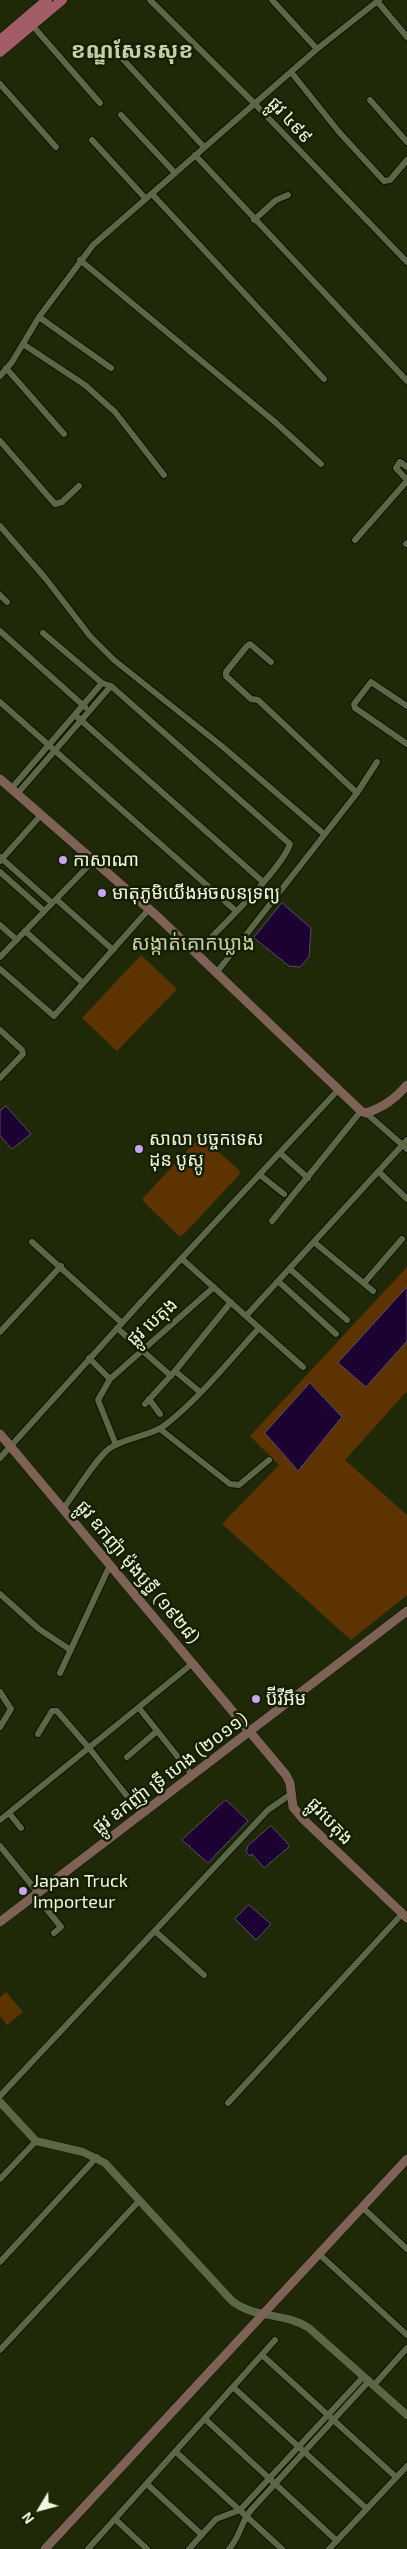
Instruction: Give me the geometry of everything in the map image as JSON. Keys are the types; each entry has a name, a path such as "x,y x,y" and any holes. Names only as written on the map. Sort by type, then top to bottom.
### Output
{"main road":[{"path":"2,43 47,0"},
{"path":"2,43 32,25 62,0"},
{"path":"0,778 149,909 363,1112 394,1100 407,1085"},
{"name":"ផ្លូវ ឧកញ៉ា ម៉ុងឫទ្ធី (១៩២៨)","path":"0,1434 251,1732"},
{"name":"ផ្លូវ ឧកញ៉ា ទ្រី ហេង (២០១១)","path":"0,1922 38,1895 407,1611"},
{"name":"ផ្លូវបេតុង","path":"251,1732 286,1775 293,1807 302,1820 405,1916"},
{"path":"45,2549 407,2160"}],"street":[{"name":"ផ្លូវ ៤៩៩","path":"150,0 254,103 407,262"},
{"path":"272,0 317,50"},
{"path":"0,376 80,260 146,198 317,50 378,1 407,37"},
{"path":"32,25 100,103"},
{"path":"119,55 204,147"},
{"path":"291,72 339,132 384,181 390,180 407,160"},
{"path":"0,84 56,147"},
{"path":"370,100 407,142"},
{"path":"121,115 175,173"},
{"path":"92,140 146,198"},
{"path":"195,155 407,381"},
{"path":"152,194 324,379"},
{"path":"254,220 276,200 288,195"},
{"path":"80,260 275,422 321,464"},
{"path":"39,317 111,368"},
{"path":"23,344 85,385 115,412 164,475"},
{"path":"6,368 64,434"},
{"path":"0,441 55,504 62,502 78,486"},
{"path":"355,540 407,480 396,468 400,462 407,466"},
{"path":"0,526 46,579 90,636 114,660 222,747 324,834"},
{"path":"0,595 7,602"},
{"path":"0,631 90,711"},
{"path":"43,633 102,683 111,686 288,840 290,844 288,851 236,911 196,953"},
{"path":"271,662 250,644 246,646 226,672 226,676 251,699 258,700 357,793"},
{"path":"407,706 371,682 354,704 355,708 407,744"},
{"path":"14,791 49,745 102,683"},
{"path":"14,791 55,750 111,686"},
{"path":"0,702 236,911"},
{"path":"75,715 262,881"},
{"path":"217,972 357,793 377,762"},
{"path":"41,815 1,859 112,950"},
{"path":"0,958 93,861"},
{"path":"0,872 44,911"},
{"path":"0,969 54,1016 149,909"},
{"path":"0,925 17,940"},
{"path":"25,931 83,983"},
{"path":"0,1030 22,1050 23,1054 0,1078"},
{"path":"0,1458 119,1325 339,1089"},
{"path":"246,1316 406,1145 363,1112 272,1220"},
{"path":"280,1153 308,1178"},
{"path":"379,1172 407,1200"},
{"path":"260,1175 284,1194"},
{"path":"364,1282 402,1239"},
{"path":"32,1242 60,1266 143,1351 200,1392"},
{"path":"314,1242 373,1291"},
{"path":"182,1259 303,1367"},
{"path":"0,1332 60,1266"},
{"path":"290,1268 347,1320"},
{"path":"278,1281 336,1334"},
{"name":"ផ្លូវ បេតុង","path":"110,1379 214,1287"},
{"path":"160,1414 147,1402 231,1302"},
{"path":"63,1509 105,1452 116,1445 160,1429 200,1392 259,1328"},
{"path":"89,1358 110,1379 98,1400 116,1445"},
{"path":"160,1429 230,1484 239,1485 269,1460"},
{"path":"60,1673 69,1649 110,1565"},
{"path":"0,1594 39,1629 69,1649"},
{"path":"0,1820 193,1663"},
{"path":"0,1692 11,1708 0,1727"},
{"path":"139,1708 193,1776"},
{"path":"38,1734 54,1710 89,1748 142,1815"},
{"path":"127,1757 157,1731"},
{"path":"0,2096 268,1810 291,1794"},
{"path":"9,1813 21,1828"},
{"path":"0,1846 61,1927 54,1934"},
{"path":"228,2103 405,1916"},
{"path":"155,1930 204,1975"},
{"path":"0,2102 36,2141 97,2157 105,2163 232,2301 243,2309 297,2320 407,2415"},
{"path":"0,2179 36,2141"},
{"path":"0,2262 97,2157"},
{"path":"0,2350 139,2200"},
{"path":"362,2207 407,2249"},
{"path":"319,2254 407,2335"},
{"path":"88,2549 275,2340"},
{"path":"189,2549 216,2519 240,2510 273,2480 331,2418 407,2348"},
{"path":"262,2355 396,2477"},
{"path":"234,2387 367,2509"},
{"path":"205,2419 337,2540"},
{"path":"176,2452 282,2549"},
{"path":"329,2549 407,2466"},
{"path":"229,2549 237,2540 246,2516 273,2480"},
{"path":"147,2484 202,2535"},
{"path":"115,2519 147,2549"}],"shaded area":[{"path":"282,903 311,928 309,957 300,967 289,966 254,938"},
{"path":"141,955 177,989 117,1051 82,1018"},
{"path":"6,1106 31,1134 12,1149 0,1136 0,1111"},
{"path":"199,1138 203,1138 240,1171 239,1175 183,1235 179,1236 143,1201 143,1198"},
{"path":"407,1267 407,1391 345,1460 407,1515 407,1595 351,1640 222,1524 279,1465 250,1436"},
{"path":"407,1287 407,1341 366,1387 338,1363"},
{"path":"310,1383 342,1417 298,1471 265,1433"},
{"path":"226,1800 248,1821 208,1863 182,1840"},
{"path":"271,1826 290,1846 264,1868 252,1854 250,1856 246,1852 248,1846"},
{"path":"249,1905 271,1924 256,1940 235,1919"},
{"path":"6,1992 23,2012 7,2025 0,2016 0,1997"}],"place":[{"name":"កាសាណា","path":"63,860"},
{"name":"មាតុភូមិយើងអចលនទ្រព្យ","path":"102,893"},
{"name":"សាលា បច្ចកទេស ដុន បូស្កូ","path":"139,1149"},
{"name":"ប៊ីវីអឹម","path":"256,1699"},
{"name":"Japan Truck Importeur","path":"23,1891"}],"district":[{"name":"ខណ្ឌសែនសុខ","path":"132,51"},
{"name":"សង្កាត់គោកឃ្លាង","path":"193,943"}]}
